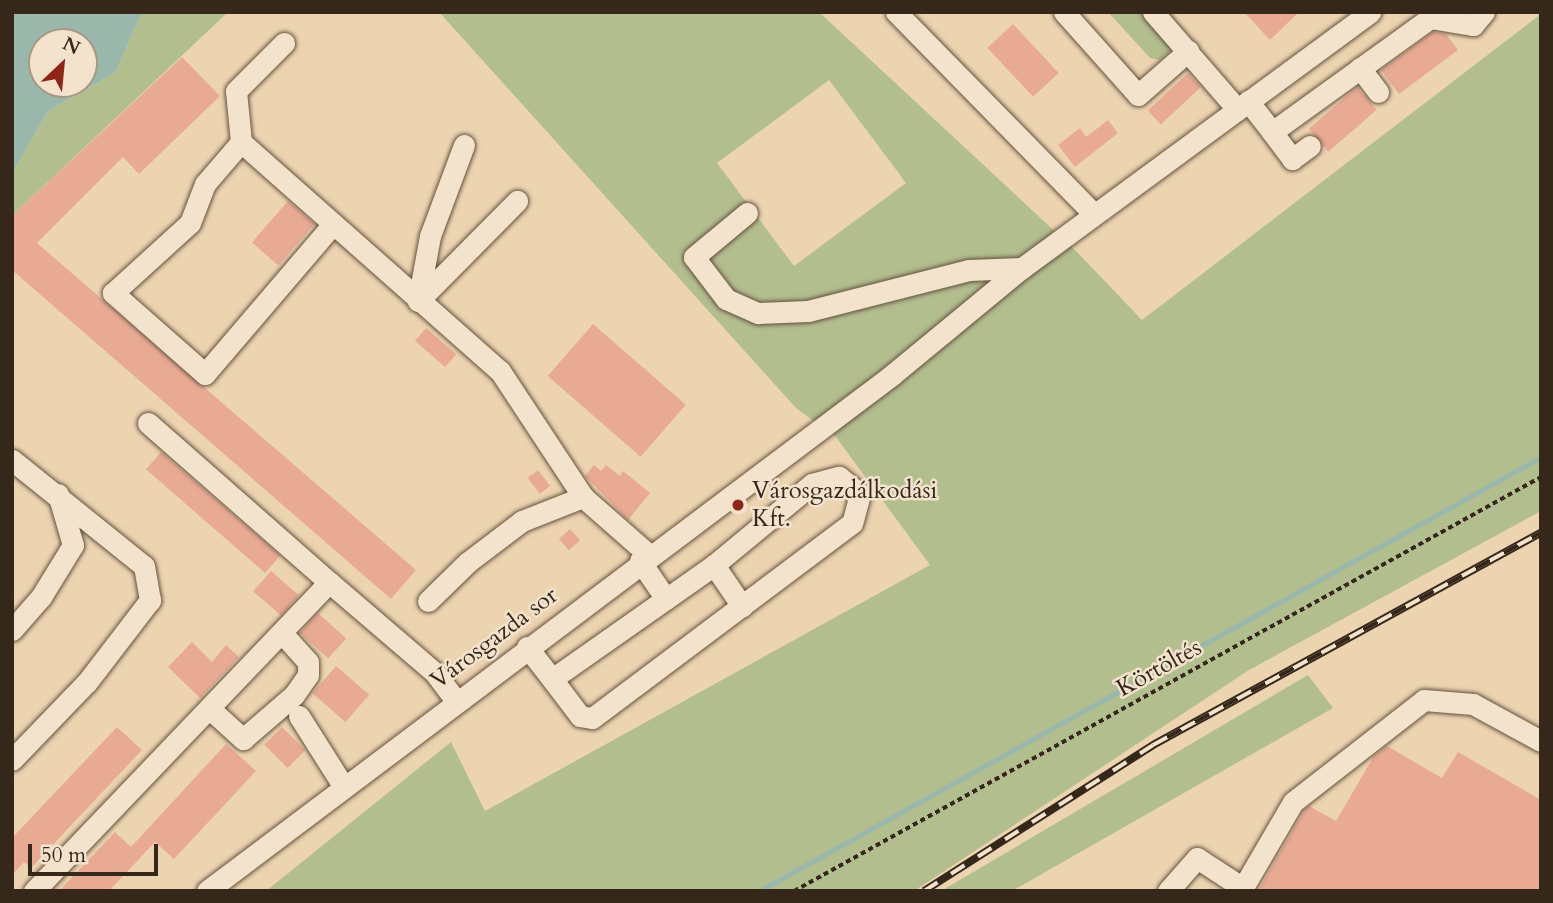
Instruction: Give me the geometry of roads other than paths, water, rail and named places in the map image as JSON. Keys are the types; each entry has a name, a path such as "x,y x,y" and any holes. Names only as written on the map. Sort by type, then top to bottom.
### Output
{"street":[{"path":"896,12 1094,214"},
{"path":"1064,12 1138,95 1188,51"},
{"path":"1153,12 1188,51 1272,132 1292,159 1310,146"},
{"name":"Városgazda sor","path":"207,891 342,784 815,432 1021,268 1370,12"},
{"path":"1272,132 1430,18 1473,25 1484,12"},
{"path":"284,43 236,91 241,142 499,371 583,497 644,558 666,599"},
{"path":"1360,68 1378,92"},
{"path":"241,142 205,184 190,223 113,292 184,356 205,374 333,224"},
{"path":"418,301 430,236 464,145"},
{"path":"418,301 517,201"},
{"path":"747,213 694,257 726,299 758,313 808,311 969,270 1021,268"},
{"path":"148,423 436,673 455,700"},
{"path":"12,460 58,494 144,566 150,600 87,682 12,760"},
{"path":"527,646 580,716 592,718 852,523 860,494 839,477 812,484 714,565 552,679"},
{"path":"12,630 41,597 73,545 58,494"},
{"path":"428,601 468,562 522,521 583,497"},
{"path":"714,565 742,606"},
{"path":"34,891 329,582"},
{"path":"210,709 243,738 294,695 308,675 307,662 282,633"},
{"path":"1168,891 1197,858 1242,889 1293,802 1424,700 1473,704 1541,741"},
{"path":"299,716 342,784"}],"waterway":[{"path":"759,891 1541,457"}],"railway":[{"path":"924,891 1153,745 1541,533"}],"place":[{"name":"Városgazdálkodási Kft.","path":"738,505"}]}
